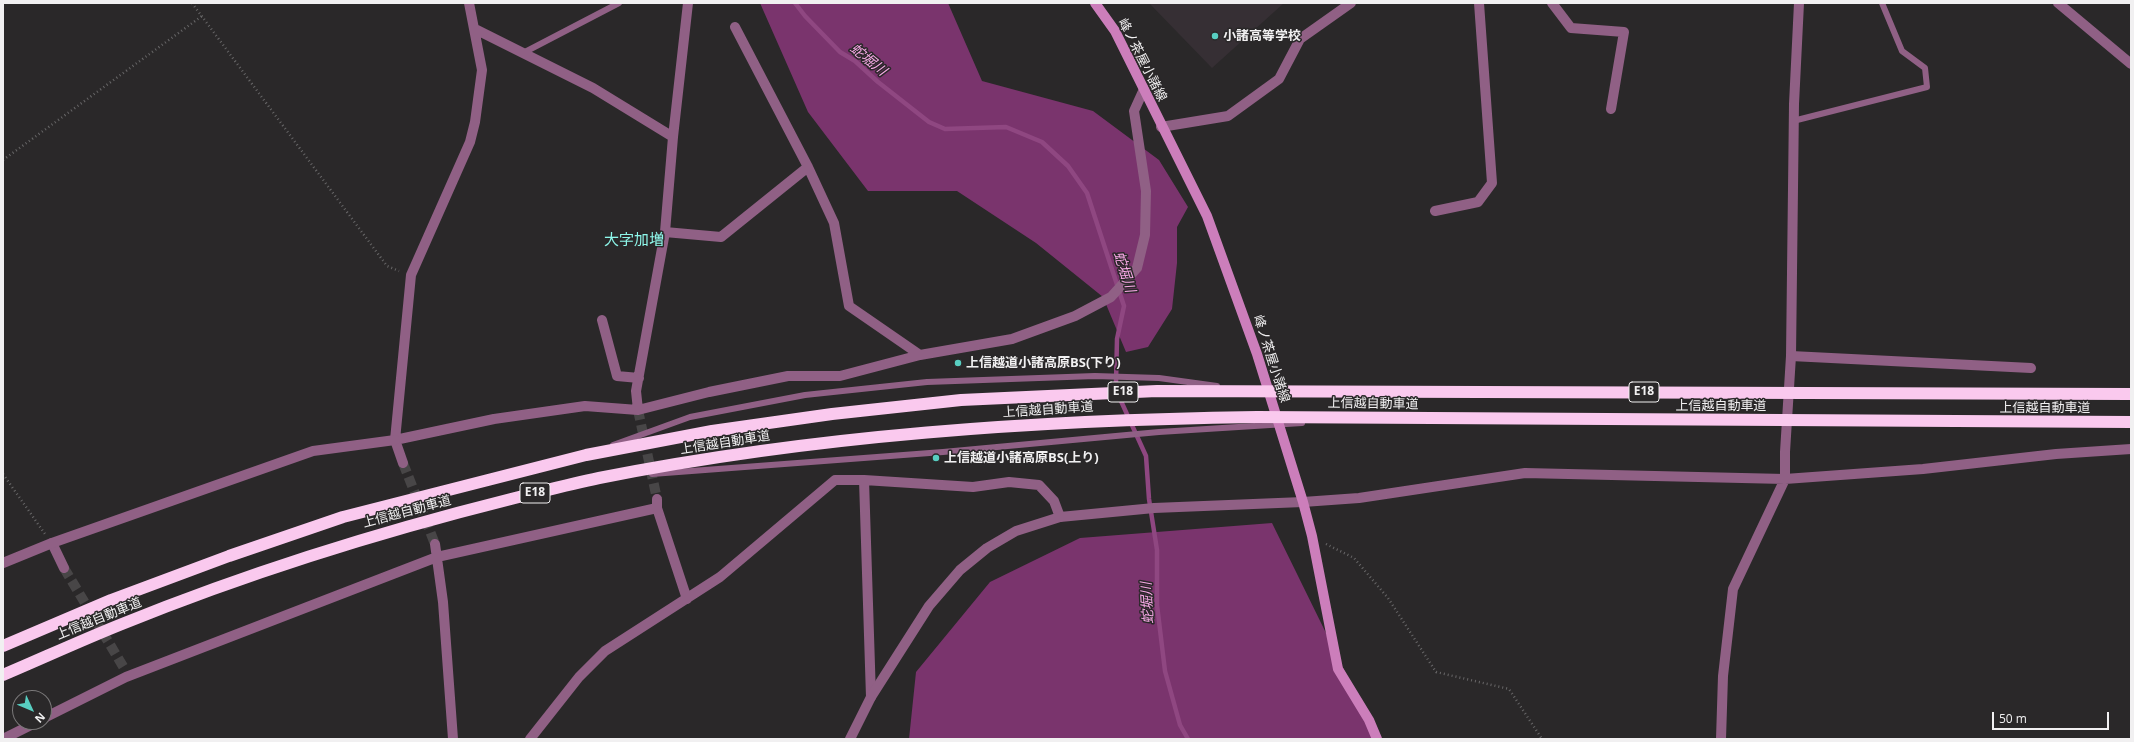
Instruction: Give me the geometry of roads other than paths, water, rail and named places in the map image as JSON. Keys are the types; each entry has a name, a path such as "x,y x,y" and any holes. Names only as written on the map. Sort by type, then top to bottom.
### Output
{"highway":[{"name":"上信越自動車道","path":"3,646 111,600 229,556 343,517 586,455 712,431 832,414 961,400 1089,392 1249,391 2131,394"},
{"name":"上信越自動車道","path":"3,675 130,621 239,580 351,542 474,508 597,478 725,456 838,441 968,429 1159,418 2131,422"}],"main road":[{"name":"峰ノ茶屋小諸線","path":"1095,3 1115,31 1161,127 1207,216 1257,354 1303,502 1312,536 1338,669 1369,720 1377,739"}],"street":[{"path":"403,464 395,440 411,276 470,142 475,122 482,70 470,3"},
{"path":"638,410 636,391 665,232 673,137 688,3"},
{"path":"1161,127 1228,116 1279,79 1300,40 1351,3"},
{"path":"1435,211 1478,202 1492,184 1479,3"},
{"path":"1552,3 1571,28 1624,32 1611,109"},
{"path":"1721,739 1723,676 1733,589 1786,479 1785,452 1791,359 1793,121 1799,3"},
{"path":"2058,3 2131,64"},
{"path":"735,27 808,167 834,223 849,306 920,355"},
{"path":"475,29 593,88 673,137"},
{"path":"3,563 52,543 313,451 395,440 494,419 585,406 638,410 709,392 788,376 840,376 920,355 1012,340 1076,316 1112,297 1137,268 1145,235 1146,190 1134,111 1144,89"},
{"path":"665,232 721,237 808,167"},
{"path":"602,320 617,376 639,378"},
{"path":"1791,359 2031,368"},
{"path":"850,739 871,697 929,606 960,570 987,548 1016,531 1060,517 1154,508 1303,502 1359,498 1525,473 1786,479 1923,468 2056,454 2131,449"},
{"path":"530,739 578,677 605,651 687,599 720,576 835,480 864,480 973,487 1009,482 1039,485 1054,501 1060,517"},
{"path":"864,480 871,697"},
{"path":"52,713 125,672 437,556 657,504 687,599"},
{"path":"52,543 64,568"},
{"path":"435,544 443,602 453,739"},
{"path":"3,739 21,730"}],"lane":[{"path":"523,53 619,3"},
{"path":"1793,121 1927,87 1925,68 1902,51 1882,3"},
{"path":"586,455 690,417 806,396 927,382 1095,376 1159,378 1249,391"},
{"path":"597,478 943,452 1159,432 1380,418"}],"waterway":[{"name":"蛇堀川","path":"795,3 805,16 840,52 855,61 878,82 929,122 945,129 1006,127 1042,142 1068,166 1087,193 1124,306 1117,339 1116,383 1121,401 1146,456 1149,499 1157,550 1157,605 1165,671 1180,725 1188,739"}],"tunnel":[{"path":"638,410 657,499"},
{"path":"403,463 435,544"},
{"path":"64,568 124,668"}],"place":[{"name":"小諸高等学校","path":"1215,36"},
{"name":"上信越道小諸高原BS(下り)","path":"958,363"},
{"name":"上信越道小諸高原BS(上り)","path":"936,458"}],"district":[{"name":"大字加増","path":"634,241"}]}
